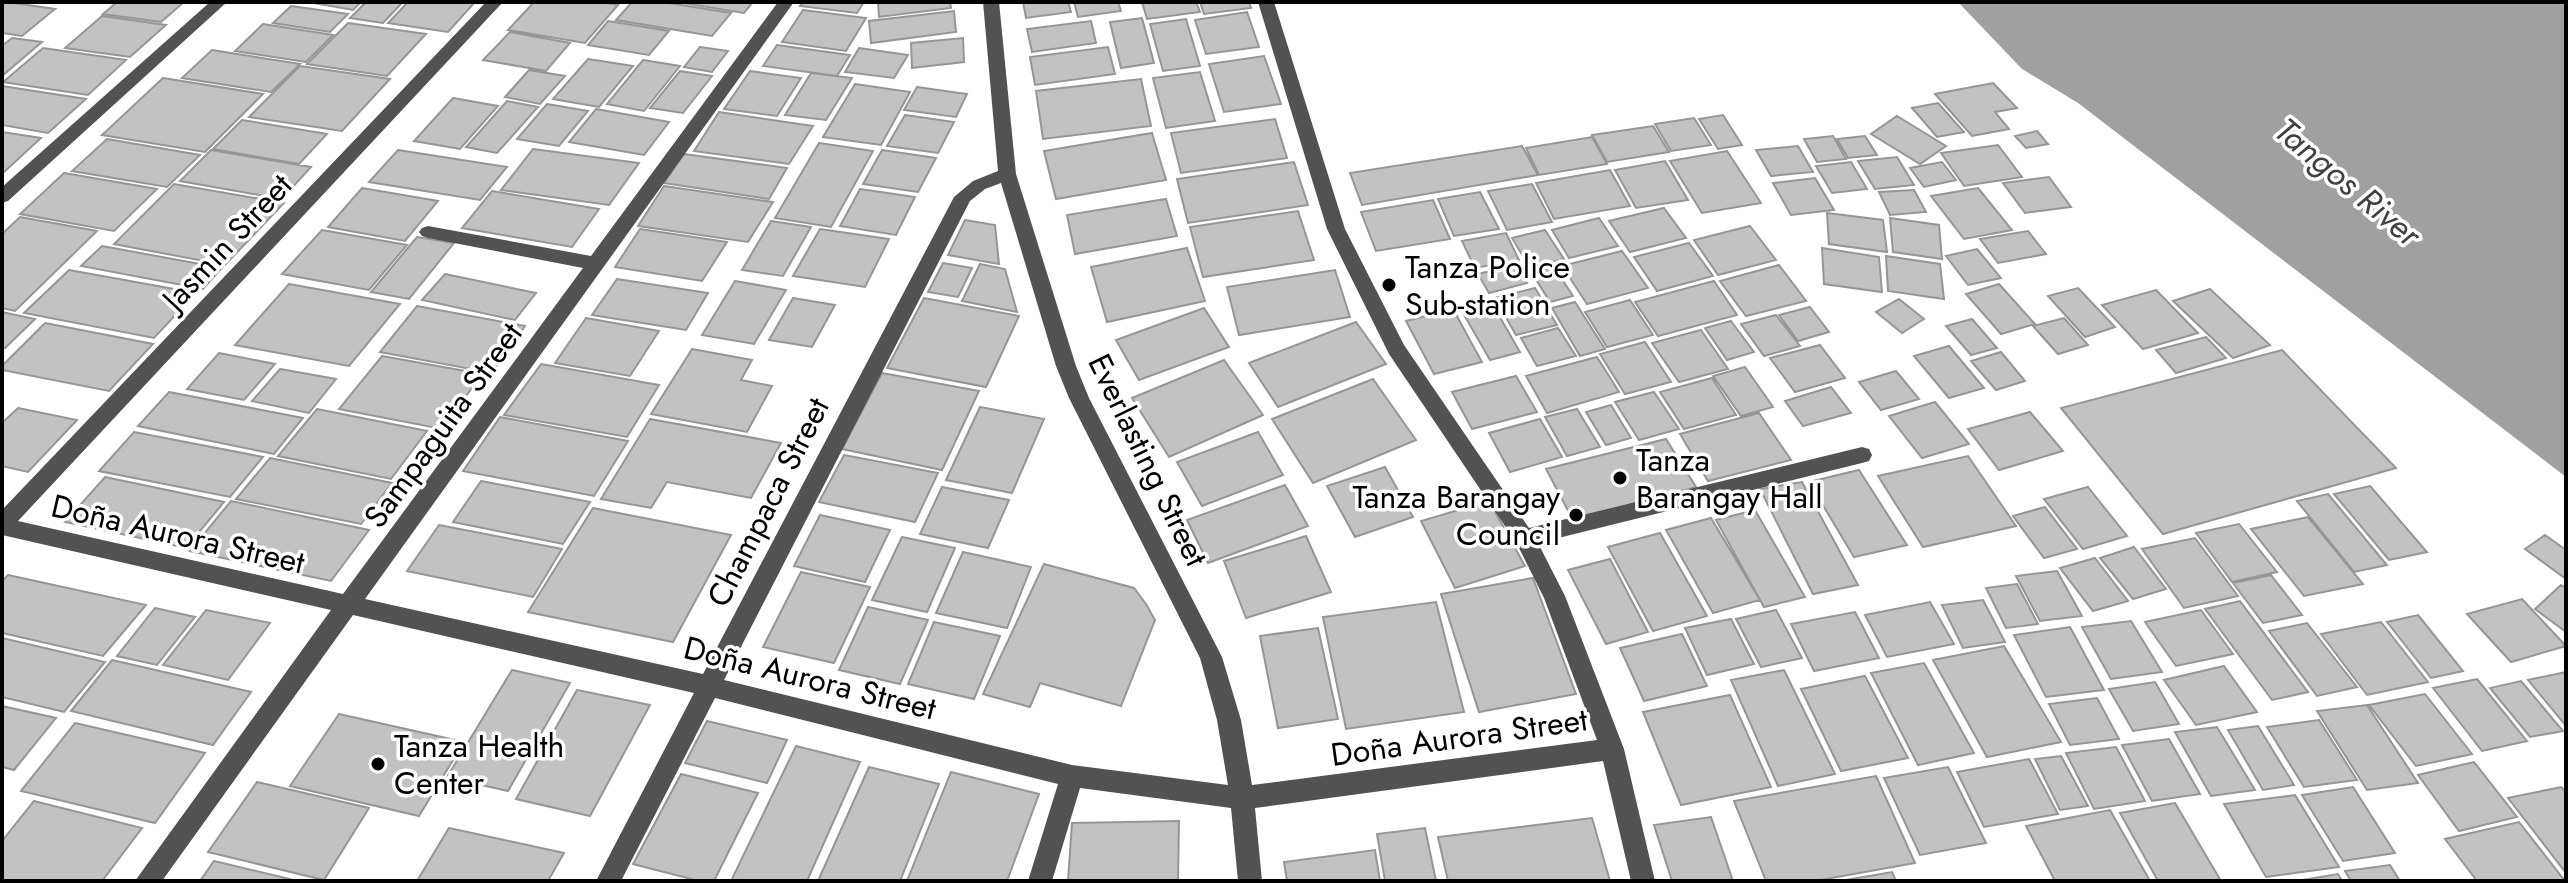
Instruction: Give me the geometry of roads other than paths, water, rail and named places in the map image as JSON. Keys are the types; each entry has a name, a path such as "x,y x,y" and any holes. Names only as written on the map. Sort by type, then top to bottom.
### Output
{"street":[{"path":"2,197 219,2"},
{"name":"Jasmin Street","path":"2,525 495,2"},
{"name":"Sampaguita Street","path":"147,881 786,2"},
{"name":"Everlasting Street","path":"991,2 1007,174 1066,366 1079,398 1211,657 1229,720 1242,798 1250,881"},
{"path":"1266,2 1336,229 1396,349 1524,538 1554,596 1612,749 1643,881"},
{"name":"Champaca Street","path":"608,881 963,197 979,185 1007,174"},
{"path":"428,232 597,264"},
{"path":"1524,538 1862,455"},
{"name":"Doña Aurora Street","path":"2,525 709,686 1072,776 1242,798 1612,749"},
{"path":"1040,881 1072,776"}],"water":[{"name":"Tangos River","path":"1958,2 2566,2 2566,477 2078,103 2022,69"}],"place":[{"name":"Tanza Police Sub-station","path":"1389,285"},
{"name":"Tanza Barangay Hall","path":"1620,478"},
{"name":"Tanza Barangay Council","path":"1576,515"},
{"name":"Tanza Health Center","path":"378,764"}]}
